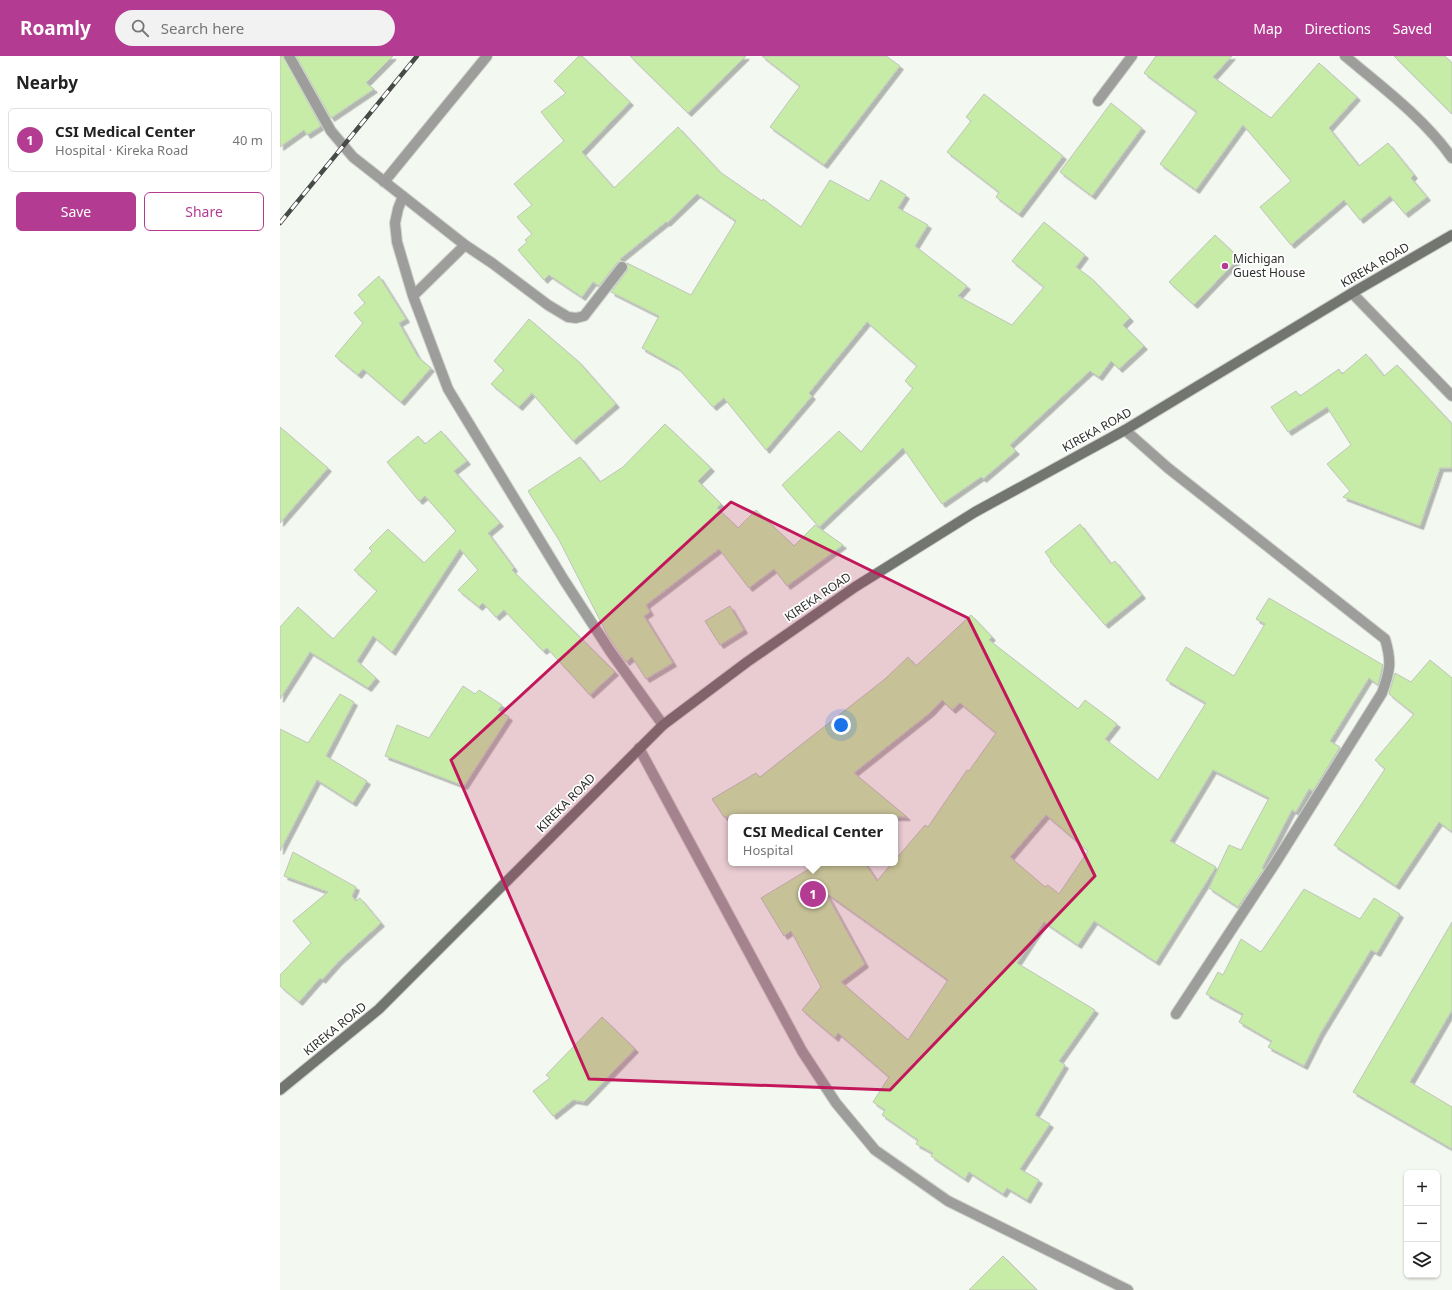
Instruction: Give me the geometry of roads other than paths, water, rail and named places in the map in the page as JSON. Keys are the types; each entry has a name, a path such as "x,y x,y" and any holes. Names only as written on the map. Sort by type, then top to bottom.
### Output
{"main road":[{"name":"KIREKA ROAD","path":"280,1090 379,1009 639,748 663,726 747,662 855,587 975,512 1125,430 1352,293 1452,235"}],"street":[{"path":"289,56 318,108 343,146 384,182 465,245 492,263 548,305 568,317 576,318 584,316 622,267"},
{"path":"384,182 487,56"},
{"path":"1098,101 1132,56"},
{"path":"1344,56 1388,92 1441,142 1452,158"},
{"path":"403,196 395,223 397,242 413,296 448,389 568,586 610,651 663,726"},
{"path":"413,296 465,245"},
{"path":"1352,293 1452,396"},
{"path":"1125,430 1168,468 1385,639 1390,657 1390,673 1382,693 1276,862 1176,1014"},
{"path":"639,748 802,1051 836,1102 875,1150 948,1201 1128,1290"}],"railway":[{"path":"280,223 417,56"}],"place":[{"name":"Michigan Guest House","path":"1225,266"},
{"name":"CSI Medical Center","path":"813,894"}]}
